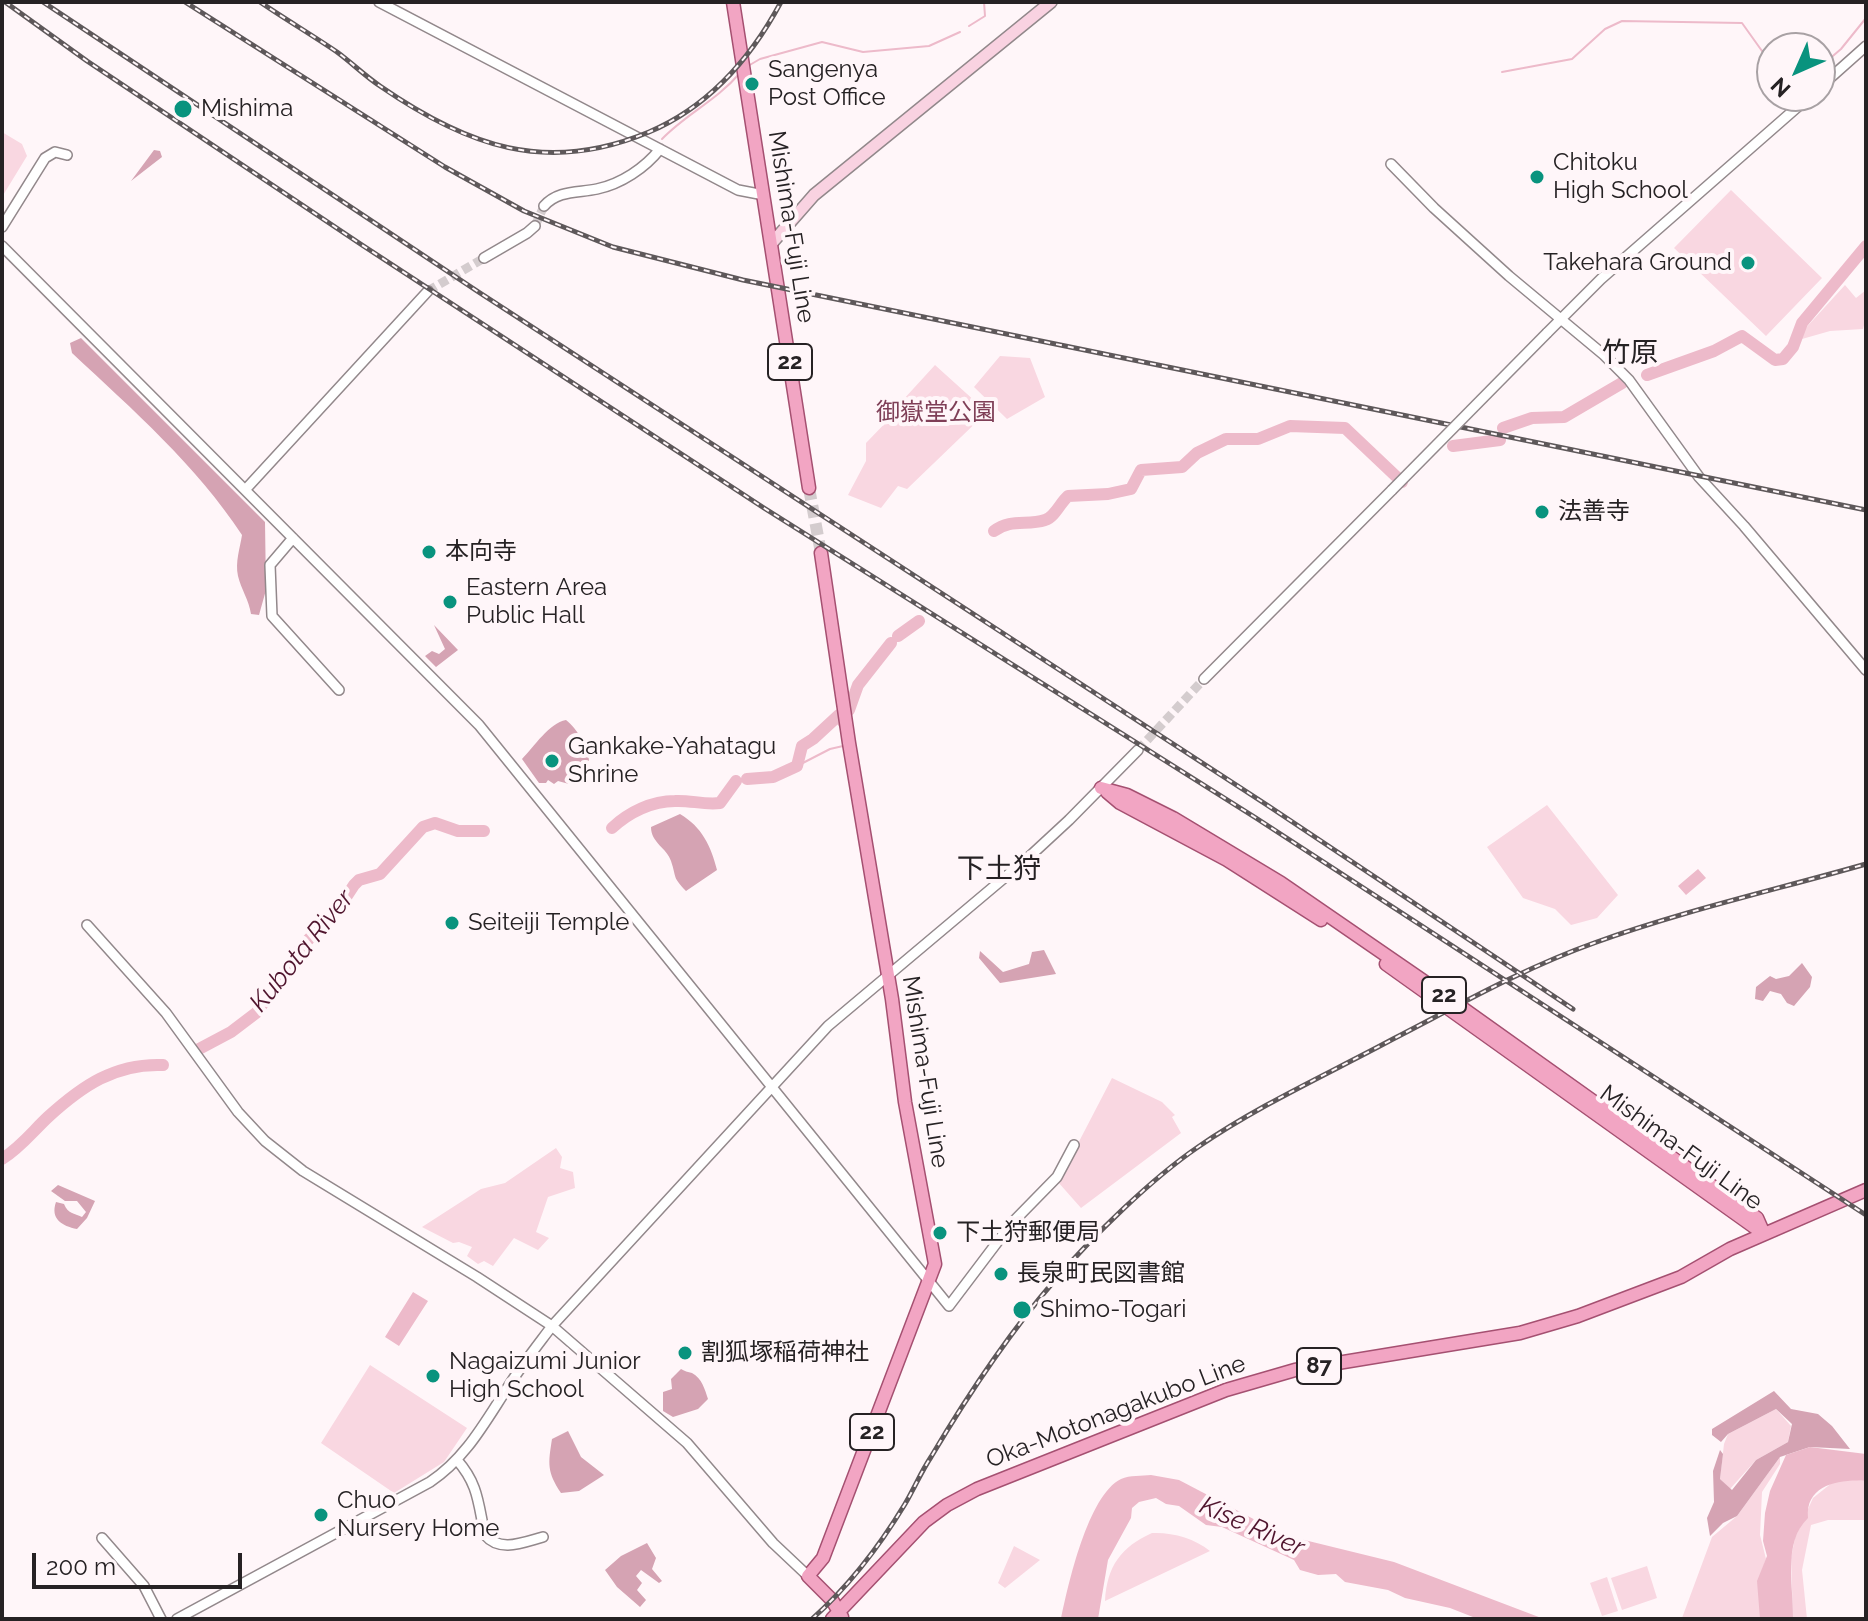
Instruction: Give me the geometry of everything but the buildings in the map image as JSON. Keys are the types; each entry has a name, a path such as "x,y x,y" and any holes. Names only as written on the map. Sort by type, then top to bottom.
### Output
{"main road":[{"name":"Mishima-Fuji Line","path":"733,2 809,488"},
{"path":"772,243 814,195 1051,2"},
{"name":"Mishima-Fuji Line","path":"808,1576 823,1558 935,1264 905,1102 821,553"},
{"name":"Mishima-Fuji Line","path":"1101,788 1127,795 1173,818 1293,891 1757,1218 1764,1234"},
{"name":"Oka-Motonagakubo Line","path":"838,1617 904,1542 947,1505 977,1489 1226,1390 1295,1370 1520,1333 1578,1316 1681,1277 1764,1234 1866,1190"},
{"path":"808,1576 838,1617"}],"street":[{"path":"379,2 738,190 764,195"},
{"path":"1836,73 1866,46"},
{"path":"1204,679 1561,317 1792,112"},
{"path":"544,206 557,196 617,183 660,149"},
{"path":"2,227 45,158 55,152 67,155"},
{"path":"1391,164 1509,276 1561,317 1629,380 1689,465 1866,670"},
{"path":"484,258 535,226"},
{"path":"2,246 479,725 949,1306 1011,1224 1057,1177 1074,1145"},
{"path":"245,490 428,291"},
{"path":"293,538 270,565 272,616 339,690"},
{"path":"177,1619 430,1482 457,1460 552,1326 828,1026 1029,857 1138,750"},
{"path":"87,925 166,1013 238,1112 282,1155 552,1326 687,1443 767,1536 808,1576"},
{"path":"457,1460 470,1475 476,1489 488,1540 496,1545 508,1546 543,1537"},
{"path":"102,1538 144,1586 161,1619"}],"green space":[{"path":"2,132 22,144 27,156 2,197"},
{"name":"Takehara Ground","path":"1731,190 1822,278 1766,336 1674,248"},
{"path":"1845,285 1856,298 1866,290 1863,329 1830,331 1802,339 1803,331"},
{"path":"1000,356 1030,358 1045,397 1007,419 974,387"},
{"name":"御嶽堂公園","path":"935,365 987,412 907,489 898,486 881,508 848,495 866,461 866,443"},
{"path":"1547,805 1618,895 1597,918 1571,925 1555,909 1523,898 1487,847"},
{"path":"1112,1078 1162,1102 1175,1115 1172,1117 1181,1133 1081,1208 1058,1182"},
{"path":"556,1148 562,1157 560,1168 573,1172 575,1188 548,1197 536,1232 549,1238 538,1250 514,1238 493,1266 484,1261 478,1264 467,1256 472,1247 453,1243 422,1227 481,1189 505,1183"},
{"path":"370,1365 467,1428 444,1462 394,1493 321,1443"},
{"path":"1776,1409 1791,1426 1788,1442 1756,1460 1730,1489 1720,1479 1728,1434"},
{"path":"1780,1457 1780,1464 1762,1492 1760,1535 1766,1559 1759,1578 1761,1619 1659,1619 1682,1618 1712,1537 1737,1516"},
{"path":"1848,1479 1866,1481 1866,1520 1828,1520 1811,1525 1802,1570 1807,1619 1793,1619 1791,1558 1795,1538 1813,1498 1833,1482"},
{"path":"1152,1533 1182,1537 1210,1551 1105,1601 1109,1578 1118,1559 1124,1551"},
{"path":"1014,1546 1040,1560 1005,1588 998,1583"},
{"path":"1647,1566 1657,1598 1622,1610 1611,1578"},
{"path":"1607,1577 1618,1611 1602,1616 1590,1583"}],"shaded area":[{"path":"154,150 160,151 162,157 131,181"},
{"path":"81,338 265,522 266,590 259,615 251,614 238,576 237,560 242,535 184,462 72,353 70,343"},
{"path":"434,625 458,650 436,667 425,656 432,651 439,654 445,649"},
{"path":"566,720 582,741 589,765 580,770 569,784 558,781 554,784 548,780 539,783 522,759 548,730"},
{"path":"680,814 704,838 717,870 686,891 677,880 669,856 654,837 651,827"},
{"path":"1044,950 1056,974 1000,983 979,958 980,951 1003,972 1029,964 1032,952"},
{"path":"1802,963 1812,977 1810,987 1794,1006 1787,1003 1781,994 1770,991 1763,1001 1755,999 1756,987 1770,976 1776,979 1789,976"},
{"path":"58,1185 95,1201 87,1218 77,1229 59,1221 55,1213 56,1202 82,1217 86,1212 77,1201 65,1201 51,1191"},
{"path":"681,1369 698,1378 708,1399 698,1409 673,1417 663,1411 663,1392 672,1389 671,1379"},
{"path":"1774,1391 1791,1409 1818,1414 1850,1449 1810,1447 1780,1457 1737,1516 1723,1523 1710,1536 1707,1518 1714,1502 1713,1471 1720,1450 1723,1454 1720,1479 1732,1490 1756,1460 1788,1442 1792,1424 1776,1409 1728,1434 1721,1442 1712,1435 1712,1429"},
{"path":"568,1431 581,1457 604,1475 579,1491 561,1493 551,1473 550,1455 552,1439"},
{"path":"647,1543 656,1558 652,1569 662,1581 659,1583 641,1570 636,1576 642,1583 637,1590 646,1600 640,1607 617,1587 605,1570 621,1556"}],"water":[{"path":"1698,869 1706,878 1686,895 1678,886"},
{"path":"413,1292 428,1301 399,1346 385,1337"},
{"path":"1810,1447 1866,1454 1866,1481 1846,1481 1826,1486 1812,1498 1808,1518 1800,1528 1792,1553 1793,1619 1760,1619 1757,1581 1767,1556 1763,1541 1770,1491 1786,1455"},
{"name":"Kise River","path":"1151,1475 1179,1480 1284,1535 1394,1562 1544,1619 1478,1619 1450,1608 1405,1598 1388,1590 1345,1582 1336,1574 1318,1575 1300,1570 1294,1560 1222,1527 1206,1525 1179,1506 1156,1498 1139,1502 1132,1508 1131,1518 1108,1560 1098,1619 1061,1619 1081,1542 1099,1503 1109,1488 1121,1479"}],"waterway":[{"path":"969,26 985,16 984,2"},
{"path":"1836,53 1866,18"},
{"path":"1502,72 1572,59 1605,29 1622,21 1742,23 1756,43"},
{"path":"748,66 760,59 822,42 863,52 929,46 960,32"},
{"path":"662,139 740,73"},
{"name":"Kubota River","path":"1647,375 1714,351 1742,336 1775,360 1783,359 1793,347 1802,323 1866,246"},
{"name":"Kubota River","path":"1503,428 1532,418 1564,417 1622,383"},
{"name":"Kubota River","path":"994,531 1013,523 1038,522 1049,518 1068,496 1108,494 1131,489 1141,470 1182,467 1197,453 1226,439 1258,439 1290,426 1345,428 1402,482"},
{"name":"Kubota River","path":"1453,446 1500,440"},
{"path":"898,636 919,621"},
{"name":"Kubota River","path":"849,710 858,685 891,643"},
{"name":"Kubota River","path":"747,779 773,777 797,766 802,746 839,715"},
{"path":"835,718 841,728"},
{"path":"797,766 830,749 843,746"},
{"name":"Kubota River","path":"612,828 633,812 649,805 681,801 720,803 736,781"},
{"name":"Kubota River","path":"199,1049 231,1032 256,1013 301,947 337,911 354,885 359,880 380,874 423,827 435,823 458,831 484,831"},
{"name":"Kubota River","path":"2,1159 87,1086 114,1072 146,1065 163,1065"}],"tunnel":[{"path":"535,226 544,206"},
{"path":"428,291 484,258"},
{"path":"809,488 821,553"},
{"path":"1138,750 1204,679"}],"railway":[{"path":"5,2 87,61 362,245 764,508 1256,818 1866,1215"},
{"path":"43,2 477,291 1267,805 1573,1009"},
{"path":"185,2 445,167 524,211 613,247 743,280 1866,510"},
{"path":"260,2 337,52 380,86 444,125 508,148 542,152 576,151 611,145 670,122 726,79 756,42 781,2"},
{"path":"812,1619 851,1579 885,1535 974,1389 1038,1300 1104,1227 1161,1175 1198,1147 1294,1090 1542,964 1661,921 1866,864"}],"place":[{"name":"Sangenya Post Office","path":"752,84"},
{"name":"Mishima","path":"183,109"},
{"name":"Chitoku High School","path":"1537,177"},
{"name":"Takehara Ground","path":"1748,263"},
{"name":"法善寺","path":"1542,512"},
{"name":"本向寺","path":"429,552"},
{"name":"Eastern Area Public Hall","path":"450,602"},
{"name":"Gankake-Yahatagu Shrine","path":"552,761"},
{"name":"Seiteiji Temple","path":"452,923"},
{"name":"下土狩郵便局","path":"940,1233"},
{"name":"長泉町民図書館","path":"1001,1274"},
{"name":"Shimo-Togari","path":"1022,1310"},
{"name":"割狐塚稲荷神社","path":"685,1353"},
{"name":"Nagaizumi Junior High School","path":"433,1376"},
{"name":"Chuo Nursery Home","path":"321,1515"}],"district":[{"name":"竹原","path":"1630,354"},
{"name":"下土狩","path":"999,870"}]}
